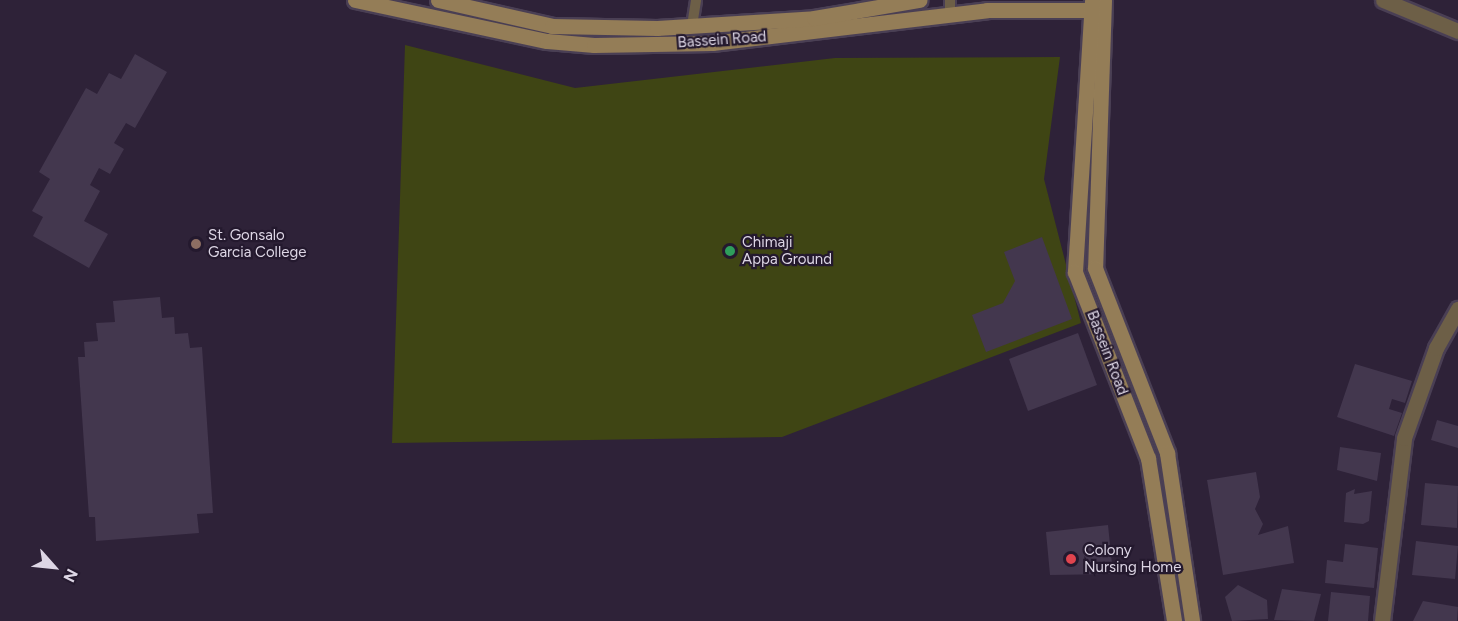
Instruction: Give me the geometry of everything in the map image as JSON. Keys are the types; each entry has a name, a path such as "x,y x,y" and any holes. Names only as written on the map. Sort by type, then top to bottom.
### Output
{"main road":[{"name":"Bassein Road","path":"355,0 547,41 594,45 712,43 950,7 1098,5"},
{"name":"Bassein Road","path":"438,0 552,26 692,27 814,18 919,0"},
{"name":"Bassein Road","path":"1098,5 1076,272 1148,458 1174,621"},
{"name":"Bassein Road","path":"1098,5 1095,268 1167,453 1192,621"}],"street":[{"path":"1383,0 1458,31"},
{"path":"1382,621 1404,438 1436,348 1458,309"}],"lane":[{"path":"692,27 696,0"}],"green space":[{"name":"Chimaji Appa Ground","path":"405,45 575,88 835,58 1060,57 1044,179 1081,323 782,437 392,443"}],"building":[{"path":"135,54 167,72 135,128 126,123 114,143 124,149 110,174 99,168 90,185 100,191 84,221 108,234 89,268 33,236 43,217 32,211 50,179 39,172 86,88 97,94 109,73 121,79"},
{"path":"1042,237 1072,319 986,352 972,315 1003,303 1015,281 1004,252"},
{"path":"160,297 162,318 174,317 175,334 188,333 190,348 202,347 213,513 197,514 199,533 96,541 95,517 89,517 78,357 85,357 84,342 98,341 96,323 115,322 113,301"},
{"path":"1078,333 1097,385 1028,411 1009,359"},
{"path":"1355,364 1412,381 1405,403 1392,399 1389,409 1402,413 1394,436 1337,417"},
{"path":"1437,420 1458,426 1458,448 1431,440"},
{"path":"1340,447 1381,453 1377,481 1337,470"},
{"path":"1256,472 1260,497 1255,509 1263,524 1258,535 1288,526 1294,563 1223,575 1207,480"},
{"path":"1425,483 1458,486 1457,528 1421,525"},
{"path":"1355,489 1354,494 1372,491 1369,521 1363,524 1344,522 1346,493"},
{"path":"1108,525 1113,574 1050,575 1046,532"},
{"path":"1416,541 1458,546 1455,579 1412,575"},
{"path":"1345,544 1378,548 1374,588 1325,583 1327,560 1343,562"},
{"path":"1238,585 1267,600 1268,619 1232,621 1225,597"},
{"path":"1282,589 1321,594 1314,621 1274,620"},
{"path":"1331,592 1370,596 1368,621 1328,621"},
{"path":"1423,601 1458,607 1457,621 1413,621"}],"place":[{"name":"St. Gonsalo Garcia College","path":"196,244"},
{"name":"Chimaji Appa Ground","path":"730,251"},
{"name":"Colony Nursing Home","path":"1071,559"}]}
